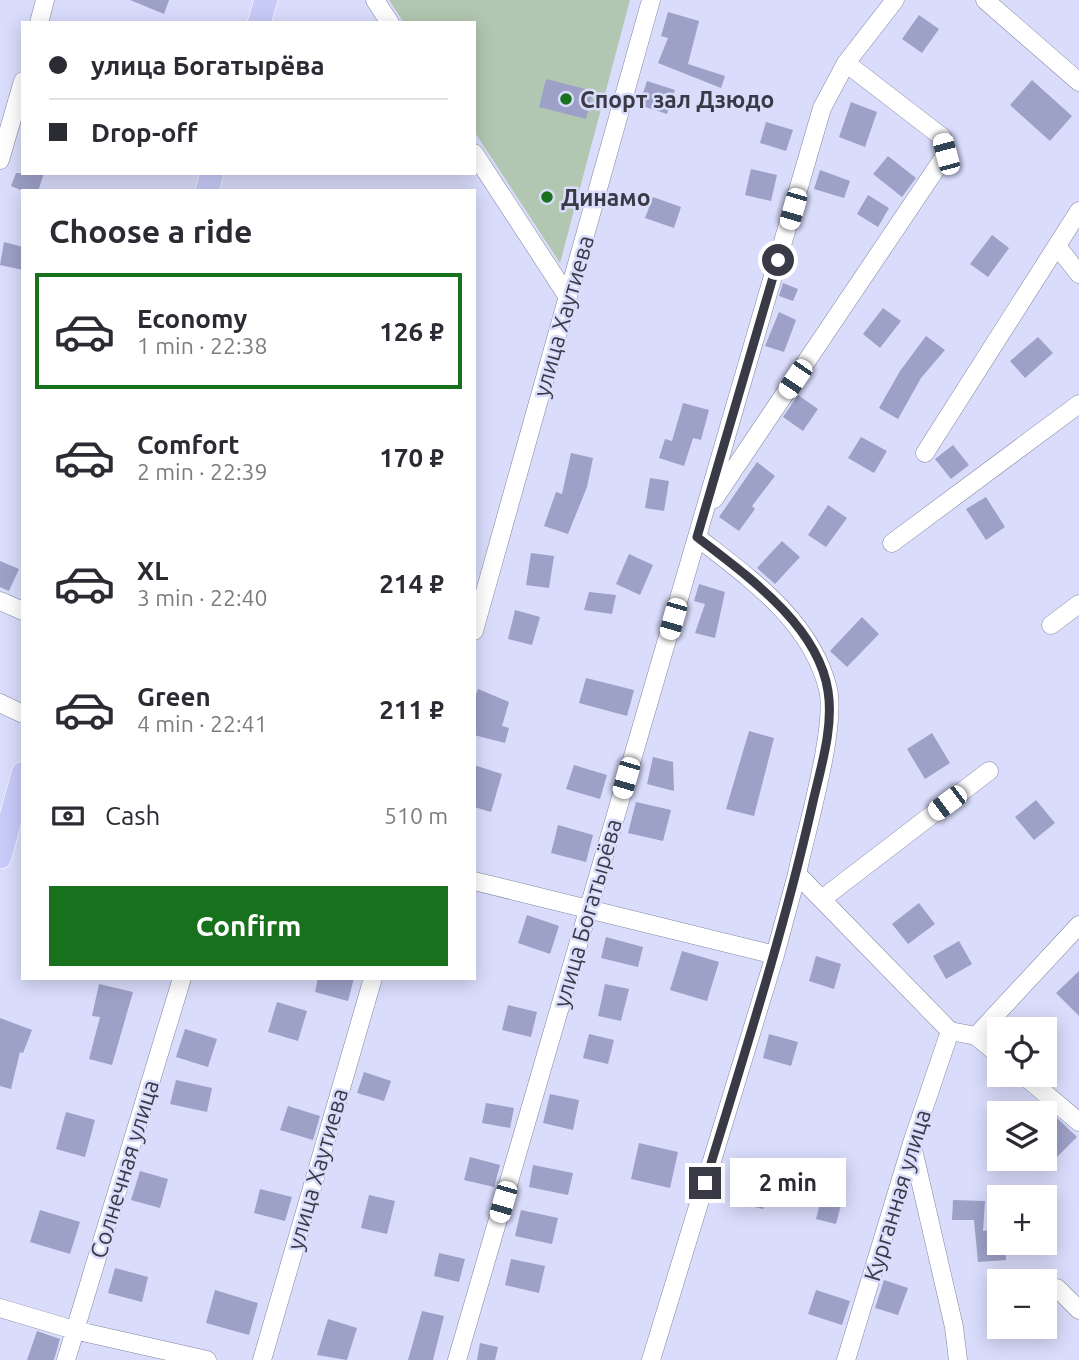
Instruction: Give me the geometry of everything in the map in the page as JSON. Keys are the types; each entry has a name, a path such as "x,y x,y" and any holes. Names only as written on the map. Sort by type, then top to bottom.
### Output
{"main road":[{"path":"260,21 266,0"},
{"path":"0,857 21,780"}],"street":[{"path":"39,21 45,0"},
{"path":"375,0 389,21"},
{"name":"улица Хаутиева","path":"476,624 651,0"},
{"name":"улица Богатырёва","path":"457,1360 822,108 846,63 895,0"},
{"path":"985,0 1079,82"},
{"path":"704,514 946,154 942,137 846,63"},
{"path":"0,160 6,118 21,85"},
{"path":"476,156 568,297"},
{"path":"925,453 1079,212"},
{"path":"1057,246 1079,274"},
{"path":"892,543 1079,404"},
{"path":"651,1360 775,956 797,874 827,736 828,691 811,646 766,590 697,537"},
{"path":"0,601 21,610"},
{"path":"1051,625 1079,604"},
{"path":"0,703 21,713"},
{"path":"822,899 989,771"},
{"path":"797,874 950,1031 976,1036 987,1045"},
{"path":"476,882 775,956"},
{"path":"976,1036 1079,925"},
{"name":"Солнечная улица","path":"66,1360 181,980"},
{"name":"улица Хаутиева","path":"262,1360 372,980"},
{"name":"Курганная улица","path":"846,1360 912,1143 950,1031"},
{"path":"1037,1087 1079,1122"},
{"path":"912,1143 954,1327 958,1360"},
{"path":"1057,1288 1079,1310"},
{"path":"0,1308 74,1330 207,1360"}],"green space":[{"name":"Динамо","path":"389,0 630,0 560,263 476,134 476,21 403,21"}],"building":[{"path":"130,0 169,0 164,14"},
{"path":"668,12 699,21 688,64 725,76 721,88 658,63 668,38 661,36"},
{"path":"919,15 939,29 922,53 902,39"},
{"name":"Спорт зал Дзюдо","path":"546,79 593,91 586,119 539,107"},
{"path":"1032,80 1072,116 1050,141 1010,105"},
{"path":"647,81 675,90 667,114 639,105"},
{"path":"851,102 877,112 865,147 839,137"},
{"path":"766,122 793,130 786,151 760,143"},
{"path":"888,156 916,178 902,197 873,174"},
{"path":"751,169 777,175 771,201 745,195"},
{"path":"820,170 850,181 844,198 814,189"},
{"path":"16,173 43,175 39,189 21,190 11,186"},
{"path":"868,195 889,208 878,227 857,214"},
{"path":"653,197 681,207 674,228 645,218"},
{"path":"992,235 1009,248 988,277 970,264"},
{"path":"4,242 21,246 21,270 0,265"},
{"path":"783,283 798,289 793,301 779,296"},
{"path":"883,308 901,321 880,348 863,334"},
{"path":"779,312 796,320 784,352 765,346"},
{"path":"926,336 945,350 921,378 898,419 879,408 900,371"},
{"path":"1038,337 1053,353 1025,378 1010,361"},
{"path":"798,395 818,409 803,431 783,417"},
{"path":"683,403 709,410 701,440 693,438 684,466 659,458 665,439 672,441"},
{"path":"861,437 887,451 874,473 848,458"},
{"path":"953,445 969,465 951,479 935,459"},
{"path":"571,453 593,458 587,487 568,534 544,526 556,492 562,494"},
{"path":"757,462 775,476 752,506 755,509 739,531 719,517"},
{"path":"650,478 669,481 664,511 645,508"},
{"path":"986,497 1005,527 986,540 966,509"},
{"path":"828,505 847,518 826,547 808,535"},
{"path":"782,541 800,557 775,584 757,568"},
{"path":"531,553 554,556 549,588 526,585"},
{"path":"629,554 653,565 640,595 616,584"},
{"path":"0,561 19,569 9,591 0,587"},
{"path":"699,584 725,592 715,638 695,633 705,604 694,601"},
{"path":"589,592 616,595 612,614 584,610"},
{"path":"515,610 540,617 532,645 508,639"},
{"path":"862,617 879,634 847,667 830,651"},
{"path":"586,678 634,690 627,716 579,703"},
{"path":"478,689 509,702 502,726 509,728 505,743 476,736"},
{"path":"749,731 774,738 754,816 726,809"},
{"path":"932,733 950,763 925,779 907,749"},
{"path":"653,757 673,762 674,791 647,784"},
{"path":"574,765 607,775 600,799 566,789"},
{"path":"476,766 502,774 491,812 476,808"},
{"path":"1036,800 1055,823 1034,840 1015,817"},
{"path":"636,802 671,810 663,841 628,833"},
{"path":"558,825 593,835 586,862 551,853"},
{"path":"919,903 935,924 908,944 892,924"},
{"path":"527,915 559,926 550,954 518,943"},
{"path":"606,937 643,947 638,967 601,958"},
{"path":"959,941 972,964 946,979 933,956"},
{"path":"682,951 719,962 707,1001 670,990"},
{"path":"816,956 841,964 834,989 809,981"},
{"path":"1079,971 1079,1016 1056,993"},
{"path":"318,980 353,980 348,1001 315,992"},
{"path":"99,984 133,992 112,1065 89,1059 100,1017 92,1016"},
{"path":"605,984 629,989 621,1021 598,1016"},
{"path":"277,1002 307,1011 298,1041 268,1032"},
{"path":"508,1005 537,1012 531,1037 502,1030"},
{"path":"0,1018 32,1030 23,1053 20,1052 11,1089 0,1086"},
{"path":"185,1029 217,1039 208,1067 176,1057"},
{"path":"589,1034 614,1040 608,1064 583,1058"},
{"path":"769,1034 798,1042 791,1066 763,1058"},
{"path":"364,1072 391,1081 384,1101 357,1093"},
{"path":"176,1080 212,1088 207,1112 170,1104"},
{"path":"550,1094 579,1100 573,1130 543,1123"},
{"path":"486,1103 514,1108 510,1128 482,1123"},
{"path":"288,1106 320,1116 313,1140 280,1130"},
{"path":"66,1112 95,1120 85,1157 56,1149"},
{"path":"1057,1118 1077,1137 1057,1157"},
{"path":"639,1143 678,1152 670,1188 631,1179"},
{"path":"470,1157 500,1165 494,1187 464,1180"},
{"path":"533,1165 573,1173 568,1195 529,1187"},
{"path":"747,1169 772,1176 763,1209 738,1203"},
{"path":"140,1171 168,1179 160,1208 131,1200"},
{"path":"825,1185 845,1190 836,1224 816,1219"},
{"path":"260,1189 292,1197 285,1221 254,1213"},
{"path":"369,1195 395,1201 387,1234 361,1228"},
{"path":"953,1200 985,1201 983,1231 987,1230 987,1255 1006,1255 1006,1260 978,1262 974,1220 952,1220"},
{"path":"40,1210 80,1222 70,1254 30,1242"},
{"path":"521,1210 558,1218 552,1244 515,1236"},
{"path":"439,1253 465,1259 459,1282 434,1276"},
{"path":"511,1259 545,1266 539,1293 505,1285"},
{"path":"115,1268 148,1277 142,1302 108,1293"},
{"path":"884,1280 908,1288 898,1315 875,1308"},
{"path":"215,1290 258,1303 249,1335 206,1323"},
{"path":"816,1290 850,1301 842,1325 808,1314"},
{"path":"422,1311 444,1316 433,1360 408,1360"},
{"path":"328,1319 357,1328 347,1360 317,1355"},
{"path":"37,1331 60,1339 54,1360 27,1360"},
{"path":"480,1343 498,1347 495,1360 477,1360"}],"place":[{"name":"Спорт зал Дзюдо","path":"566,99"},
{"name":"Динамо","path":"547,197"}],"route":[{"path":"705,1183 775,956 797,874 827,736 828,691 811,646 766,590 697,537 778,260"}]}
